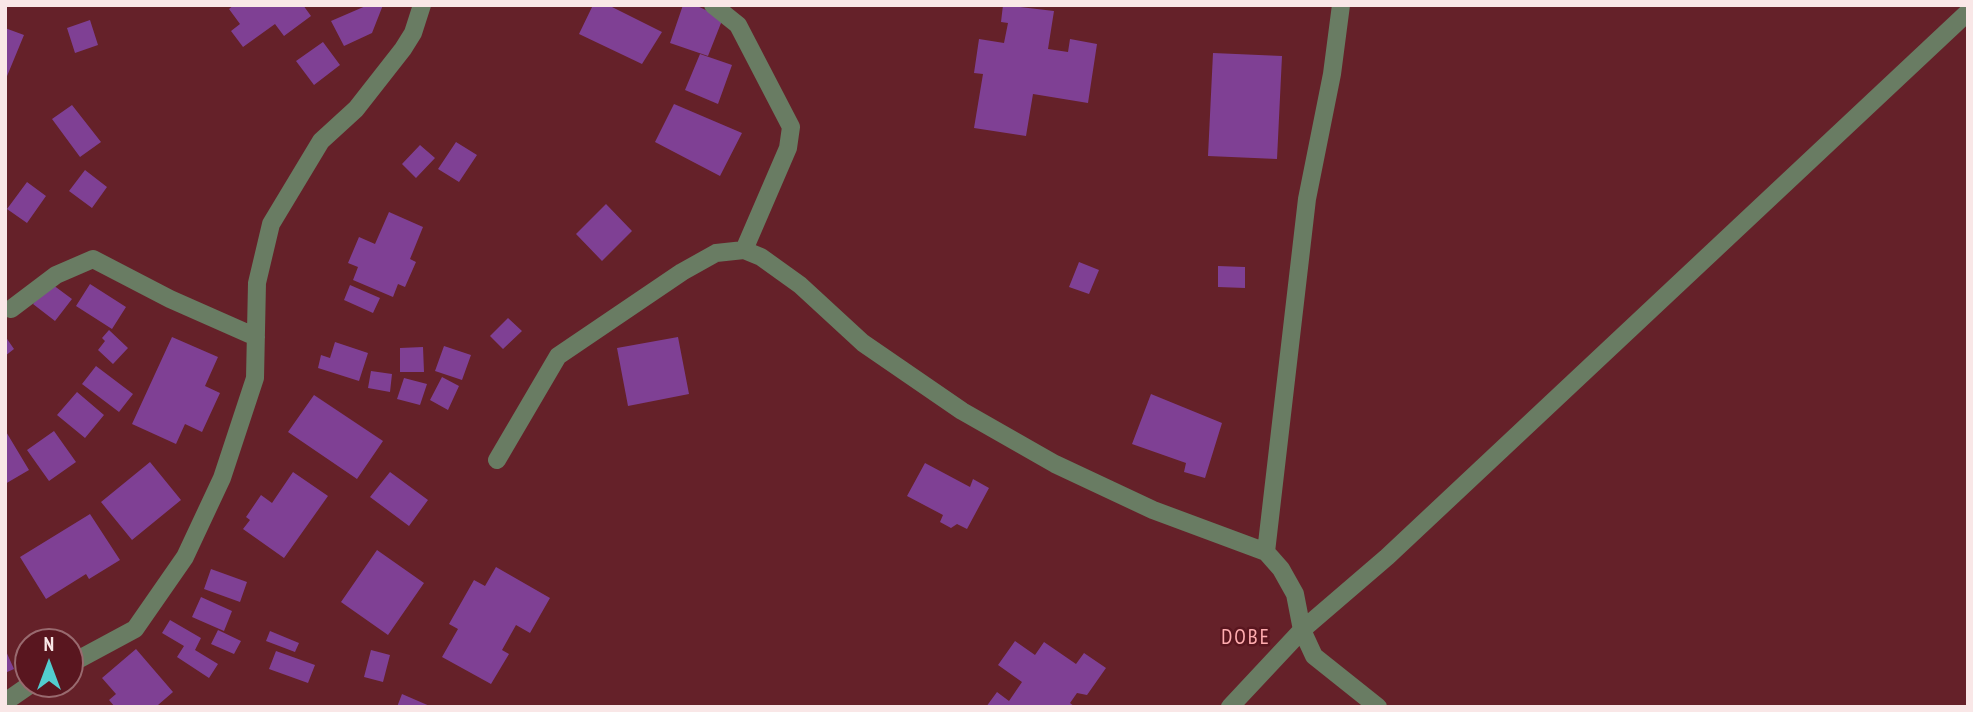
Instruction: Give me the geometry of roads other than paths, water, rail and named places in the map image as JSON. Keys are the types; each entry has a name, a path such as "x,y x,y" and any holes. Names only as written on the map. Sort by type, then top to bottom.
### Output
{"street":[{"path":"84,656 135,629 186,557 222,478 255,378 257,283 271,224 321,141 356,109 403,49 413,33 422,5"},
{"path":"713,5 738,25 791,127 788,148 744,250"},
{"path":"1266,552 1307,199 1332,74 1341,5"},
{"path":"1230,707 1302,629 1387,557 1968,12"},
{"path":"497,460 558,356 627,307 705,259 723,251 744,250 761,257 800,285 863,343 962,411 1080,476 1153,510 1266,552 1281,569 1295,594 1302,629 1314,656 1378,707"},
{"path":"10,309 56,275 93,259 170,299 256,337"}],"district":[{"name":"DOBE","path":"1246,638"}]}
